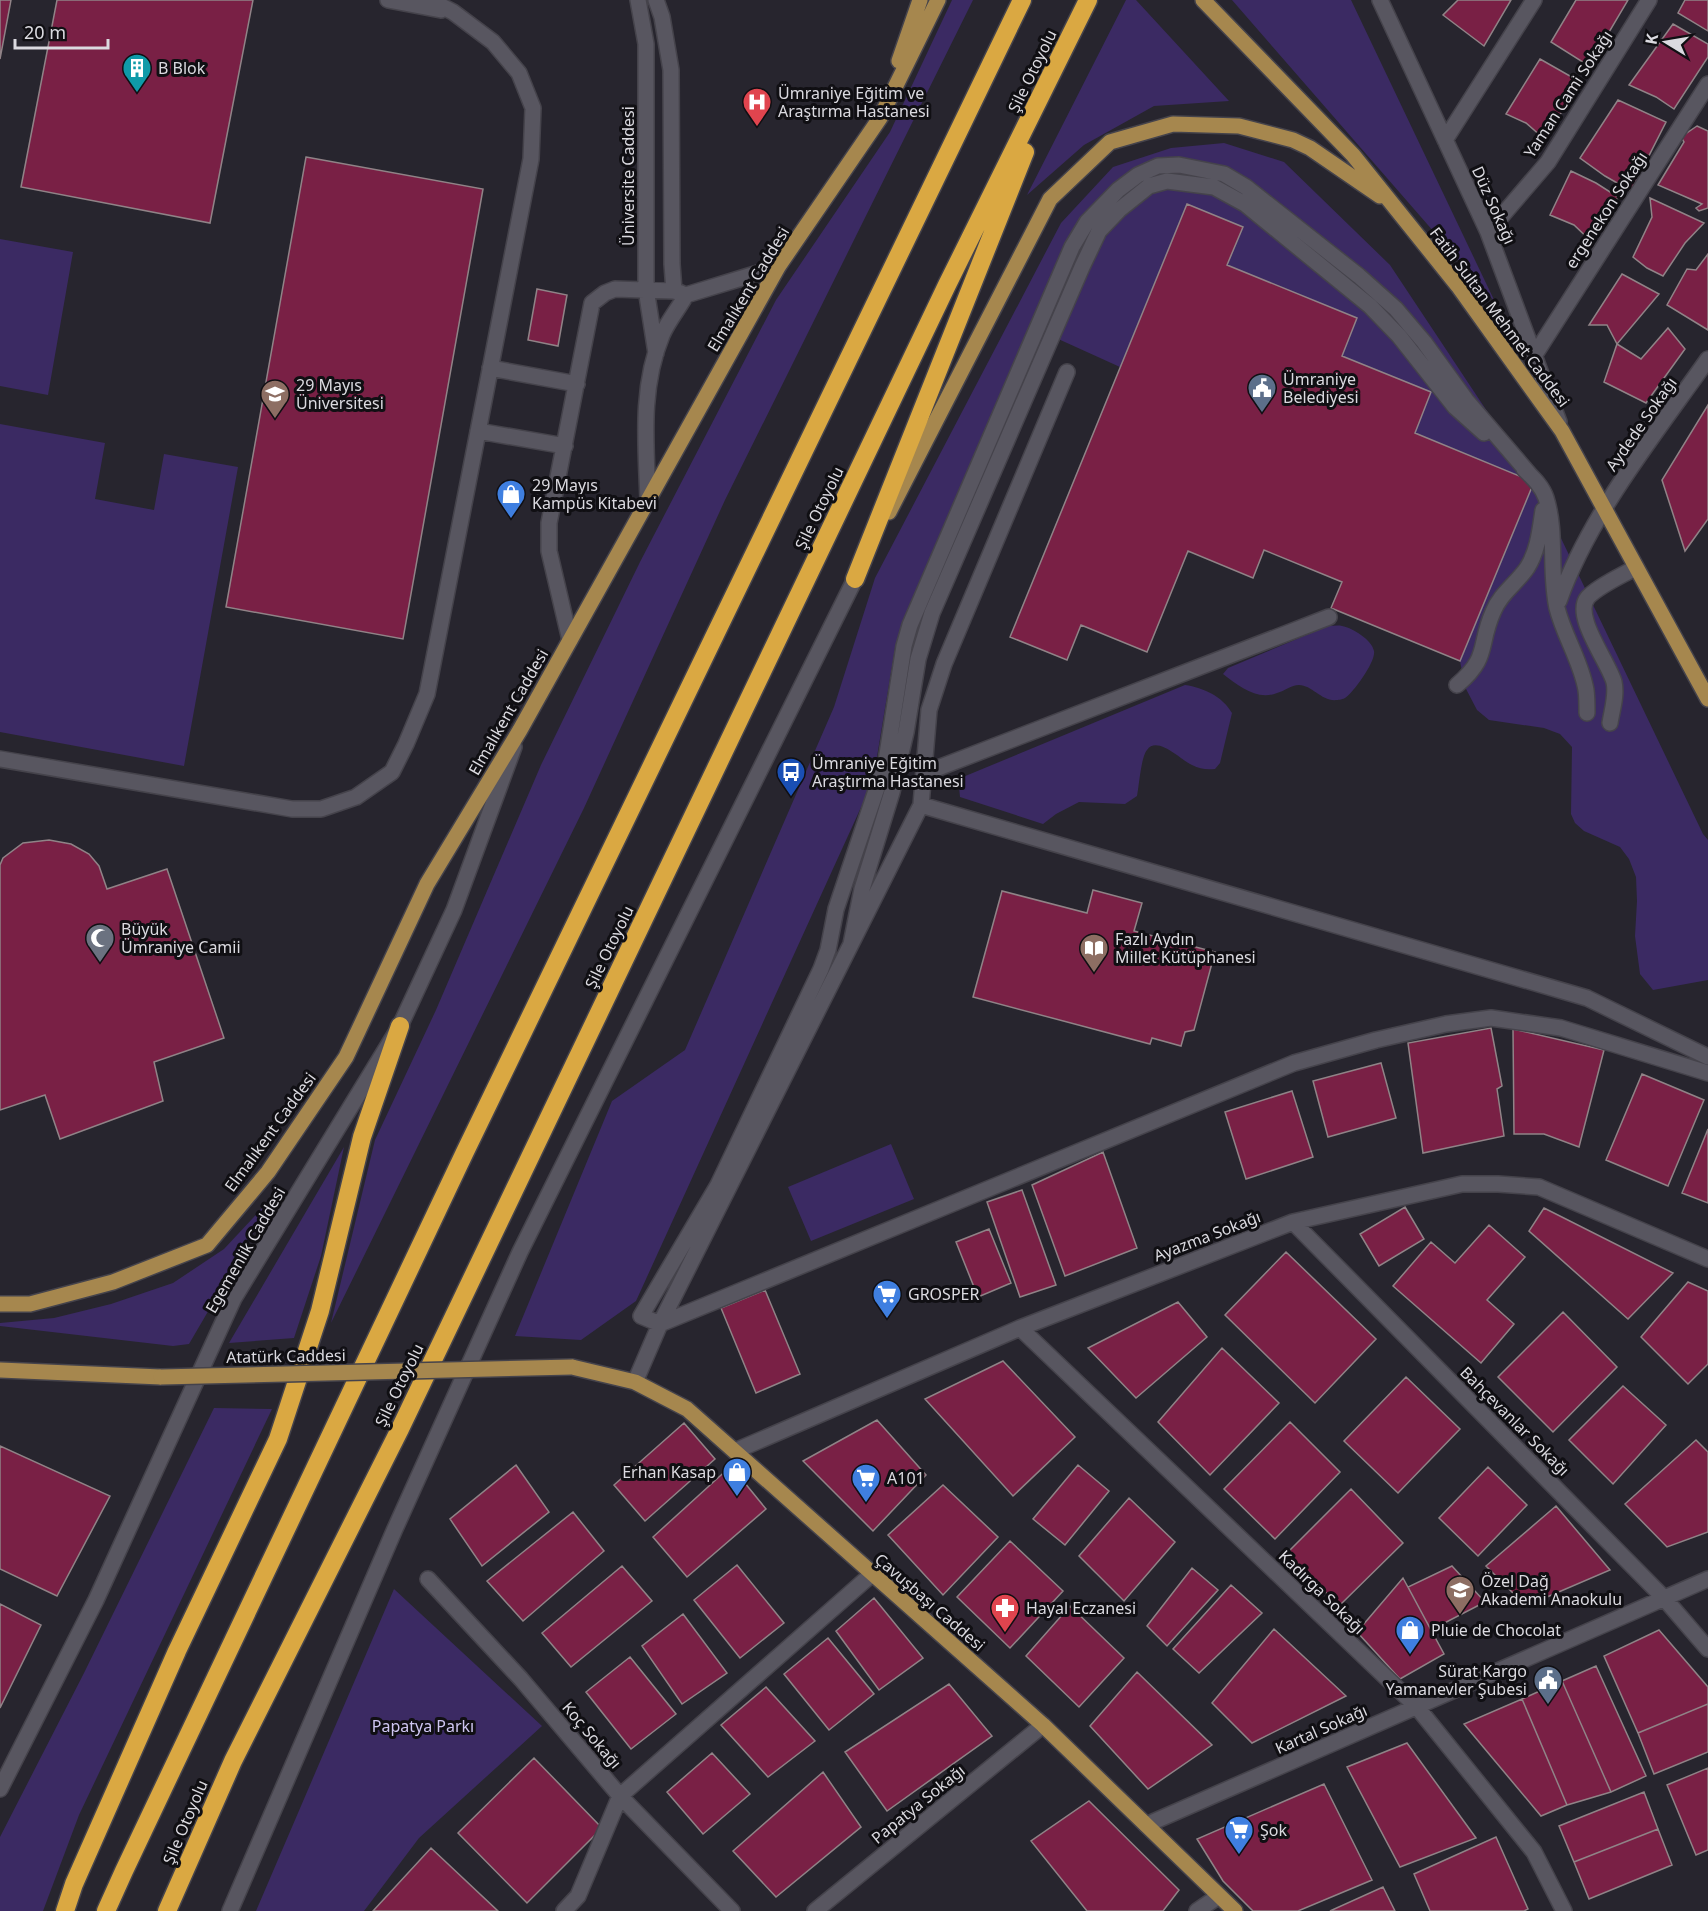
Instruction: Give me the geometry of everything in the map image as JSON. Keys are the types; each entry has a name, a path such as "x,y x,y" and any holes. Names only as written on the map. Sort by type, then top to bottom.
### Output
{"highway":[{"name":"Şile Otoyolu","path":"167,1911 232,1761 400,1429 947,285 1088,0"},
{"name":"Şile Otoyolu","path":"106,1911 464,1154 1021,2"},
{"path":"855,579 1073,31"},
{"path":"65,1911 74,1884 177,1650 278,1438 320,1311 362,1137 400,1026"}],"main road":[{"path":"880,118 920,0"},
{"name":"Elmalıkent Caddesi","path":"0,1304 30,1304 113,1282 207,1245 268,1172 346,1057 427,884 520,730 778,267 880,118 938,0"},
{"name":"Fatih Sultan Mehmet Caddesi","path":"1203,0 1353,155 1458,286 1562,431 1635,568 1708,696"},
{"path":"855,579 1050,199 1110,142 1173,124 1239,126 1293,140 1310,148 1394,206"},
{"name":"Çavuşbaşı Caddesi","path":"572,1367 635,1382 687,1408 1043,1725 1235,1911"},
{"name":"Atatürk Caddesi","path":"0,1370 161,1377 572,1367"}],"street":[{"path":"388,0 453,12"},
{"path":"0,759 292,809 321,809 356,797 392,771 427,694 531,159 533,108 519,73 493,42 453,12 430,0"},
{"name":"Üniversite Caddesi","path":"638,0 646,44 646,290 656,353"},
{"path":"648,500 645,413 650,374 663,333 680,293 671,70 662,17 656,0"},
{"name":"Düz Sokağı","path":"1380,0 1488,232 1562,431"},
{"path":"1445,140 1534,0"},
{"name":"Yaman Cami Sokağı","path":"1488,232 1548,162 1649,0"},
{"name":"ergenekon Sokağı","path":"1534,356 1708,84"},
{"path":"1531,476 1466,400 1424,342 1396,309 1359,276 1246,186 1224,174 1179,165 1158,166 1138,175 1118,190 1087,222 1072,248 910,625 904,646 886,761 836,909 828,950 821,969 718,1185 641,1316 660,1324 1294,1063 1376,1040 1446,1024 1491,1018 1561,1028 1708,1073"},
{"path":"851,944 861,889 892,792 906,732 918,659 932,612 1099,231 1119,210 1149,186 1167,181 1214,187 1245,204 1370,306 1399,336 1455,407 1539,484 1550,514 1557,606 1564,633 1580,668 1586,691 1587,713"},
{"path":"570,640 549,551 549,523 592,303 604,293 615,289 680,293 778,267"},
{"name":"Aydede Sokağı","path":"1557,606 1576,561 1604,509 1708,359"},
{"path":"490,368 577,384"},
{"path":"635,1382 660,1324 921,805 929,710 944,664 1067,372"},
{"path":"478,431 565,446"},
{"path":"1457,685 1476,667 1483,653 1492,613 1500,599 1526,570 1533,557 1539,539 1545,497"},
{"path":"1610,723 1615,684 1609,667 1588,628 1583,614 1583,605 1588,597 1635,568"},
{"path":"230,1911 394,1531 520,1252 855,579"},
{"path":"925,773 1329,616"},
{"name":"Egemenlik Caddesi","path":"0,1789 96,1600 234,1298 400,1026 454,910 520,730"},
{"path":"921,805 1587,998 1708,1057"},
{"name":"Ayazma Sokağı","path":"735,1451 1020,1328 1293,1222 1462,1184 1539,1187 1708,1259"},
{"name":"Bahçevanlar Sokağı","path":"1293,1222 1664,1598 1708,1649"},
{"name":"Kadırga Sokağı","path":"1020,1328 1417,1707 1534,1852 1564,1911"},
{"path":"564,1911 578,1896 620,1796 872,1574"},
{"name":"Koç Sokağı","path":"428,1579 521,1679 620,1796 732,1911"},
{"name":"Kartal Sokağı","path":"1146,1825 1708,1579"},
{"name":"Papatya Sokağı","path":"815,1911 1043,1725"},
{"path":"1197,1911 1219,1896"}],"green space":[{"path":"952,0 973,0 725,500 584,808 331,1323 375,1140 436,1010 541,765 640,562 776,300 890,132"},
{"path":"1126,0 1136,0 1229,101 1154,106 1084,145 1027,195"},
{"path":"1232,0 1351,0 1495,302"},
{"path":"1224,143 1284,162 1390,265 1534,482 1415,433 1431,392 1342,356 1227,265 1243,227 1187,204 1120,367 1045,333 895,648 873,781 636,1301 581,1340 515,1336 612,1101 685,1050 834,707 875,578 1061,223 1113,167 1171,148"},
{"path":"0,239 73,252 48,395 0,386"},
{"path":"0,424 105,443 95,499 154,510 164,454 238,467 184,766 0,732"},
{"path":"1534,482 1703,834 1708,840 1708,980 1653,990 1640,974 1635,936 1636,877 1629,859 1620,847 1584,831 1575,823 1571,814 1572,747 1560,734 1544,728 1489,720 1477,710 1465,687 1460,661"},
{"path":"1328,626 1342,626 1356,632 1370,643 1374,651 1372,662 1364,676 1354,690 1344,698 1332,700 1299,685 1270,695 1255,694 1223,674 1228,668"},
{"path":"1185,685 1212,694 1232,713 1220,763 1215,769 1198,767 1163,747 1151,746 1143,759 1137,796 1125,804 1079,802 1043,824 960,797 959,787 963,777"},
{"path":"891,1144 914,1199 811,1241 788,1187"},
{"path":"344,1147 321,1256 294,1338 229,1343"},
{"path":"279,1190 189,1344 173,1346 0,1326 0,1323 54,1318 111,1304 173,1283 224,1249"},
{"path":"214,1408 272,1409 79,1815 43,1911 0,1911 0,1837 84,1673"},
{"name":"Papatya Parkı","path":"394,1589 542,1726 419,1838 364,1911 256,1911"}],"building":[{"path":"0,0 11,0 0,59"},
{"name":"B Blok","path":"57,0 253,0 210,223 21,187"},
{"path":"1458,0 1511,0 1484,46 1443,15"},
{"path":"1576,0 1628,0 1589,66 1551,42"},
{"path":"1685,0 1708,0 1708,31 1678,13"},
{"path":"1673,24 1708,44 1708,57 1674,109 1656,97 1629,85"},
{"path":"1540,59 1584,84 1542,137 1526,123 1506,114"},
{"path":"1618,100 1666,122 1631,191 1580,158"},
{"path":"1697,126 1708,131 1708,208 1699,211 1696,208 1702,204 1658,185 1684,142 1681,137"},
{"path":"306,157 483,189 403,639 226,607"},
{"path":"1571,171 1618,197 1593,243 1574,225 1550,215"},
{"path":"1650,198 1704,223 1685,243 1663,276 1647,268 1633,257 1652,217"},
{"name":"Ümraniye Belediyesi","path":"1187,204 1243,227 1227,265 1357,318 1342,356 1431,392 1415,433 1534,482 1460,661 1331,608 1342,582 1264,550 1253,578 1188,551 1147,652 1081,625 1067,660 1010,637"},
{"path":"1708,254 1708,330 1667,305 1687,269 1696,270"},
{"path":"1622,274 1659,294 1617,344 1607,325 1589,325"},
{"path":"537,289 567,295 558,346 528,340"},
{"path":"1668,328 1685,349 1646,403 1604,382 1617,344 1641,359"},
{"path":"1708,405 1708,519 1685,551 1662,480"},
{"name":"Büyük Ümraniye Camii","path":"49,840 71,844 89,854 99,866 107,889 167,869 224,1038 154,1062 163,1101 60,1139 45,1095 0,1110 0,865 3,858 23,843"},
{"name":"Fazlı Aydın Millet Kütüphanesi","path":"1093,890 1142,903 1134,931 1215,952 1194,1030 1185,1032 1181,1046 1152,1038 1150,1044 973,997 1002,891 1087,913"},
{"path":"1491,1028 1502,1086 1497,1089 1504,1136 1423,1153 1408,1043"},
{"path":"1513,1029 1604,1050 1579,1147 1544,1134 1514,1134"},
{"path":"1381,1063 1396,1118 1328,1137 1313,1081"},
{"path":"1642,1074 1704,1100 1668,1186 1606,1160"},
{"path":"1292,1091 1313,1157 1246,1179 1225,1112"},
{"path":"1708,1129 1708,1203 1682,1193"},
{"path":"1103,1152 1137,1248 1065,1276 1032,1185"},
{"path":"1022,1190 1056,1285 1020,1297 987,1202"},
{"path":"1405,1207 1424,1239 1379,1266 1360,1234"},
{"path":"1544,1208 1673,1273 1628,1319 1529,1231"},
{"path":"1489,1225 1525,1257 1487,1300 1514,1324 1481,1363 1393,1286 1431,1242 1455,1263"},
{"path":"989,1229 1011,1283 978,1297 956,1242"},
{"path":"1286,1252 1376,1339 1315,1403 1225,1315"},
{"path":"1688,1282 1708,1291 1708,1364 1688,1384 1641,1337"},
{"path":"765,1290 800,1374 756,1393 721,1308"},
{"path":"1178,1302 1207,1337 1136,1398 1088,1348"},
{"path":"1563,1312 1617,1367 1553,1432 1498,1377"},
{"path":"1222,1348 1279,1403 1210,1475 1158,1422"},
{"path":"1003,1361 1075,1437 1013,1496 925,1399"},
{"path":"1406,1377 1460,1429 1398,1493 1344,1441"},
{"path":"1623,1386 1666,1425 1613,1484 1569,1440"},
{"path":"877,1420 926,1475 873,1531 803,1461"},
{"path":"1290,1422 1340,1472 1275,1539 1224,1489"},
{"path":"684,1423 715,1459 645,1521 614,1485"},
{"path":"1696,1440 1708,1452 1708,1532 1667,1547 1625,1504"},
{"path":"0,1446 110,1496 57,1596 0,1569"},
{"path":"516,1465 549,1512 482,1566 450,1519"},
{"path":"1078,1465 1109,1491 1065,1545 1033,1519"},
{"path":"731,1466 766,1509 687,1577 653,1537"},
{"path":"1488,1467 1527,1505 1478,1556 1439,1518"},
{"path":"943,1485 998,1537 943,1595 888,1535"},
{"path":"1351,1489 1403,1543 1339,1606 1287,1553"},
{"path":"1129,1498 1175,1542 1124,1601 1079,1556"},
{"path":"1556,1506 1610,1570 1526,1606 1486,1566"},
{"path":"573,1512 604,1551 523,1621 487,1581"},
{"path":"1010,1541 1063,1591 1010,1648 957,1597"},
{"path":"737,1565 784,1623 740,1658 694,1600"},
{"path":"622,1566 652,1601 571,1667 542,1633"},
{"path":"1452,1566 1485,1602 1431,1630 1408,1587"},
{"path":"1192,1568 1218,1590 1167,1646 1147,1626"},
{"path":"1403,1578 1444,1654 1400,1679 1357,1632"},
{"path":"1231,1585 1262,1613 1199,1673 1173,1649"},
{"path":"874,1598 923,1658 879,1690 836,1631"},
{"path":"0,1604 41,1625 0,1708"},
{"path":"1070,1606 1124,1658 1079,1707 1026,1656"},
{"path":"683,1614 727,1673 682,1704 642,1646"},
{"path":"1274,1629 1346,1696 1252,1743 1212,1703"},
{"path":"1659,1630 1708,1687 1708,1704 1638,1733 1604,1656"},
{"path":"828,1638 874,1694 829,1730 784,1674"},
{"path":"630,1657 676,1714 631,1749 586,1692"},
{"path":"1596,1666 1646,1776 1611,1792 1562,1681"},
{"path":"1137,1672 1212,1745 1148,1789 1090,1726"},
{"path":"1562,1681 1611,1792 1567,1805 1522,1699"},
{"path":"949,1684 992,1736 887,1811 845,1752"},
{"path":"766,1687 815,1741 768,1777 721,1725"},
{"path":"1522,1699 1567,1805 1541,1816 1464,1724"},
{"path":"1708,1704 1708,1752 1654,1774 1638,1733"},
{"path":"1407,1743 1476,1838 1400,1867 1347,1767"},
{"path":"712,1753 750,1794 703,1834 667,1792"},
{"path":"534,1758 602,1828 527,1903 458,1833"},
{"path":"1708,1768 1708,1850 1696,1855 1667,1785"},
{"path":"823,1772 861,1827 776,1897 733,1851"},
{"path":"1324,1784 1372,1880 1298,1911 1253,1911 1223,1881 1197,1839"},
{"path":"1644,1792 1658,1829 1574,1862 1559,1826"},
{"path":"1089,1801 1179,1890 1163,1911 1087,1911 1031,1841"},
{"path":"1658,1829 1672,1865 1589,1899 1574,1862"},
{"path":"1496,1837 1528,1909 1524,1911 1430,1911 1414,1874"},
{"path":"431,1848 498,1911 373,1911"},
{"path":"1383,1887 1395,1911 1330,1911"}],"place":[{"name":"B Blok","path":"137,94"},
{"name":"Ümraniye Eğitim ve Araştırma Hastanesi","path":"757,128"},
{"name":"Ümraniye Belediyesi","path":"1262,414"},
{"name":"29 Mayıs Üniversitesi","path":"275,420"},
{"name":"29 Mayıs Kampüs Kitabevi","path":"511,520"},
{"name":"Ümraniye Eğitim Araştırma Hastanesi","path":"791,798"},
{"name":"Büyük Ümraniye Camii","path":"100,964"},
{"name":"Fazlı Aydın Millet Kütüphanesi","path":"1094,974"},
{"name":"GROSPER","path":"887,1320"},
{"name":"Erhan Kasap","path":"737,1498"},
{"name":"A101","path":"866,1504"},
{"name":"Özel Dağ Akademi Anaokulu","path":"1460,1616"},
{"name":"Hayal Eczanesi","path":"1005,1634"},
{"name":"Pluie de Chocolat","path":"1410,1656"},
{"name":"Sürat Kargo Yamanevler Şubesi","path":"1548,1706"},
{"name":"Şok","path":"1239,1856"}]}
